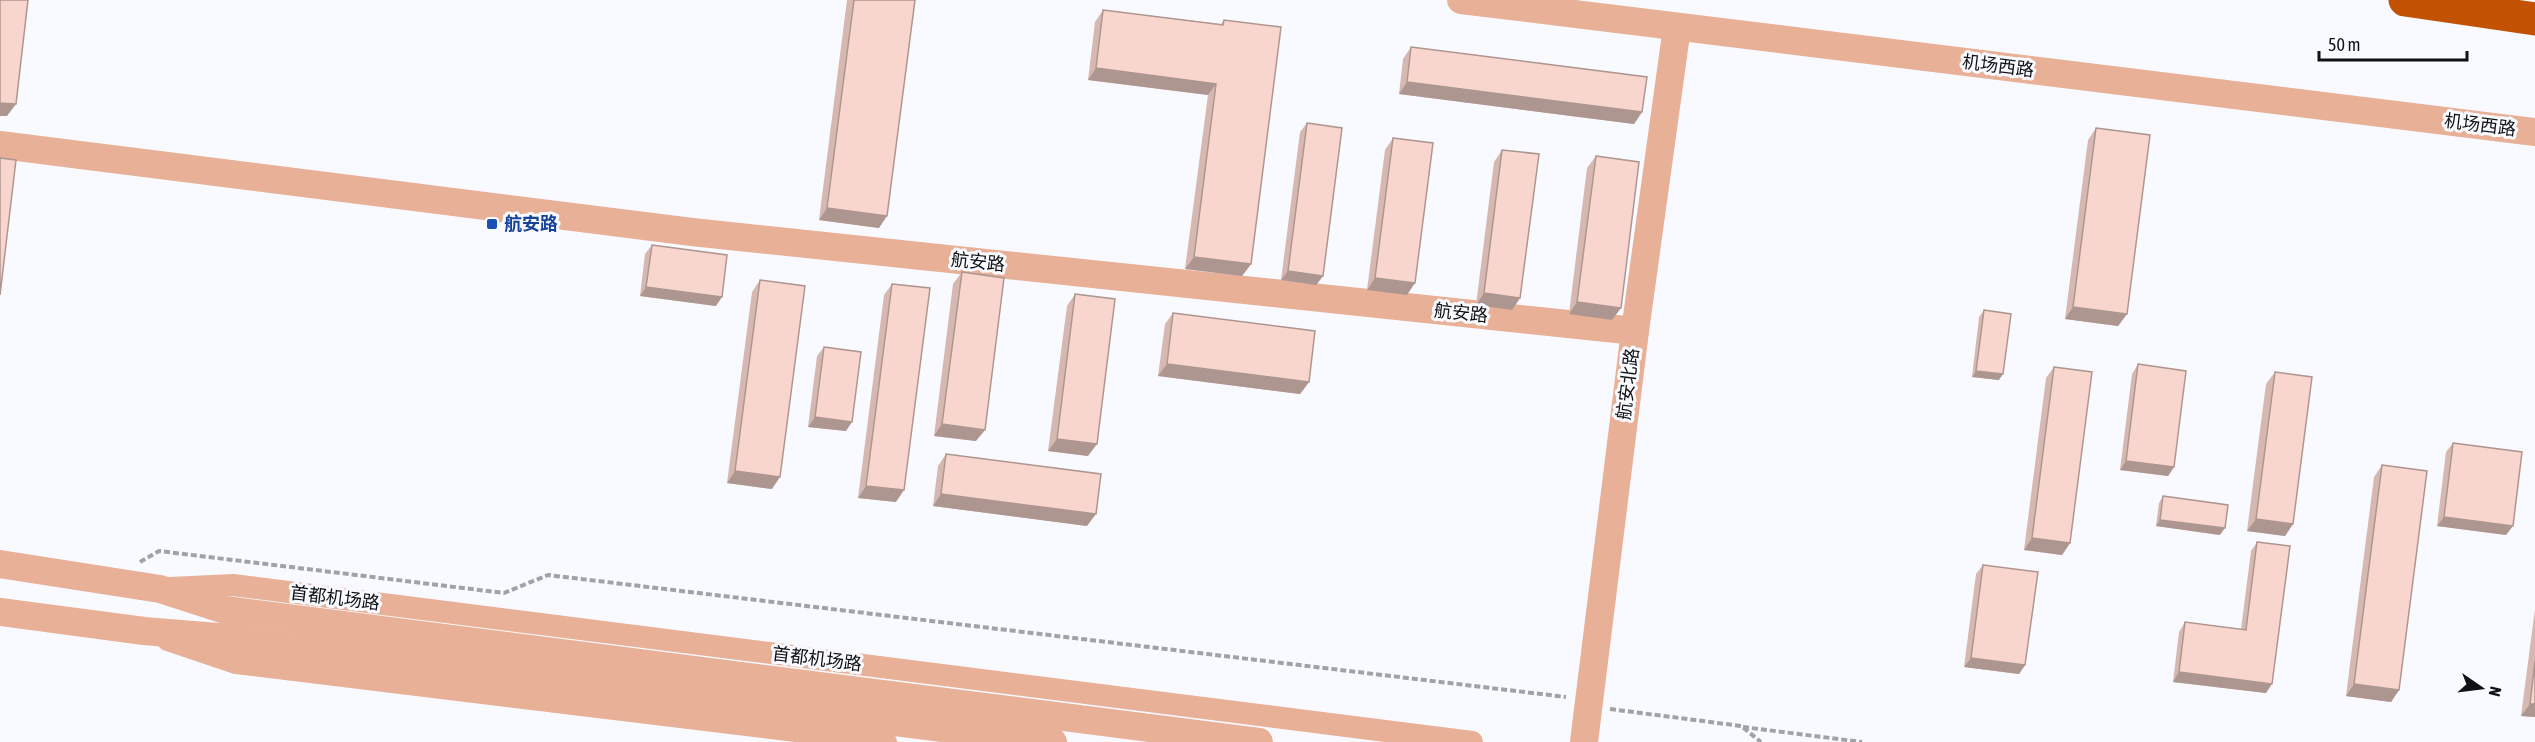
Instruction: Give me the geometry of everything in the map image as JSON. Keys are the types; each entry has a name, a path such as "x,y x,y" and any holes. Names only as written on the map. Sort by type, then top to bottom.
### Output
{"highway":[{"path":"2405,0 2535,19"}],"street":[{"name":"机场西路","path":"1461,0 2535,132"},
{"name":"航安北路","path":"1584,742 1635,331 1677,27"},
{"name":"航安路","path":"0,145 692,232 1635,331"},
{"name":"首都机场路","path":"0,567 160,589 225,610 1258,742"},
{"name":"首都机场路","path":"160,589 233,585 1472,742"},
{"path":"0,612 144,632 230,639 1053,742"},
{"path":"144,632 236,663 886,742"}],"path":[{"path":"133,566 159,551 504,593 548,575 1572,697 1574,705 1862,742"},
{"path":"1741,726 1761,742"}],"building":[{"path":"0,0 28,0 16,104 0,103"},
{"path":"854,0 915,0 887,216 827,208"},
{"path":"1103,10 1223,25 1224,20 1281,27 1251,264 1194,257 1216,84 1096,68"},
{"path":"1411,47 1647,77 1642,112 1407,82"},
{"path":"1307,123 1342,128 1323,276 1288,271"},
{"path":"2096,128 2150,135 2127,314 2073,307"},
{"path":"1393,138 1433,143 1415,283 1375,278"},
{"path":"1502,150 1539,154 1520,298 1484,293"},
{"path":"1596,156 1639,162 1621,308 1577,302"},
{"path":"0,158 16,160 0,295"},
{"path":"652,245 727,255 722,297 646,287"},
{"path":"962,272 1004,278 985,430 942,424"},
{"path":"760,280 805,286 780,477 735,471"},
{"path":"892,284 930,288 904,490 866,486"},
{"path":"1075,294 1115,299 1097,444 1057,439"},
{"path":"1984,310 2011,314 2003,374 1976,371"},
{"path":"1173,313 1315,331 1309,382 1167,364"},
{"path":"824,347 861,352 852,422 815,417"},
{"path":"2138,364 2186,371 2174,467 2126,461"},
{"path":"2054,367 2092,372 2070,543 2032,538"},
{"path":"2275,372 2312,377 2293,524 2256,519"},
{"path":"2453,443 2522,452 2513,526 2444,517"},
{"path":"946,454 1101,474 1096,514 941,494"},
{"path":"2382,465 2427,471 2399,690 2354,684"},
{"path":"2163,496 2228,505 2225,528 2160,520"},
{"path":"2257,542 2290,546 2272,684 2179,672 2185,622 2246,630"},
{"path":"1983,565 2038,572 2025,665 1971,658"},
{"path":"2535,661 2535,704 2530,704"}],"place":[{"name":"航安路","path":"492,224"}]}
